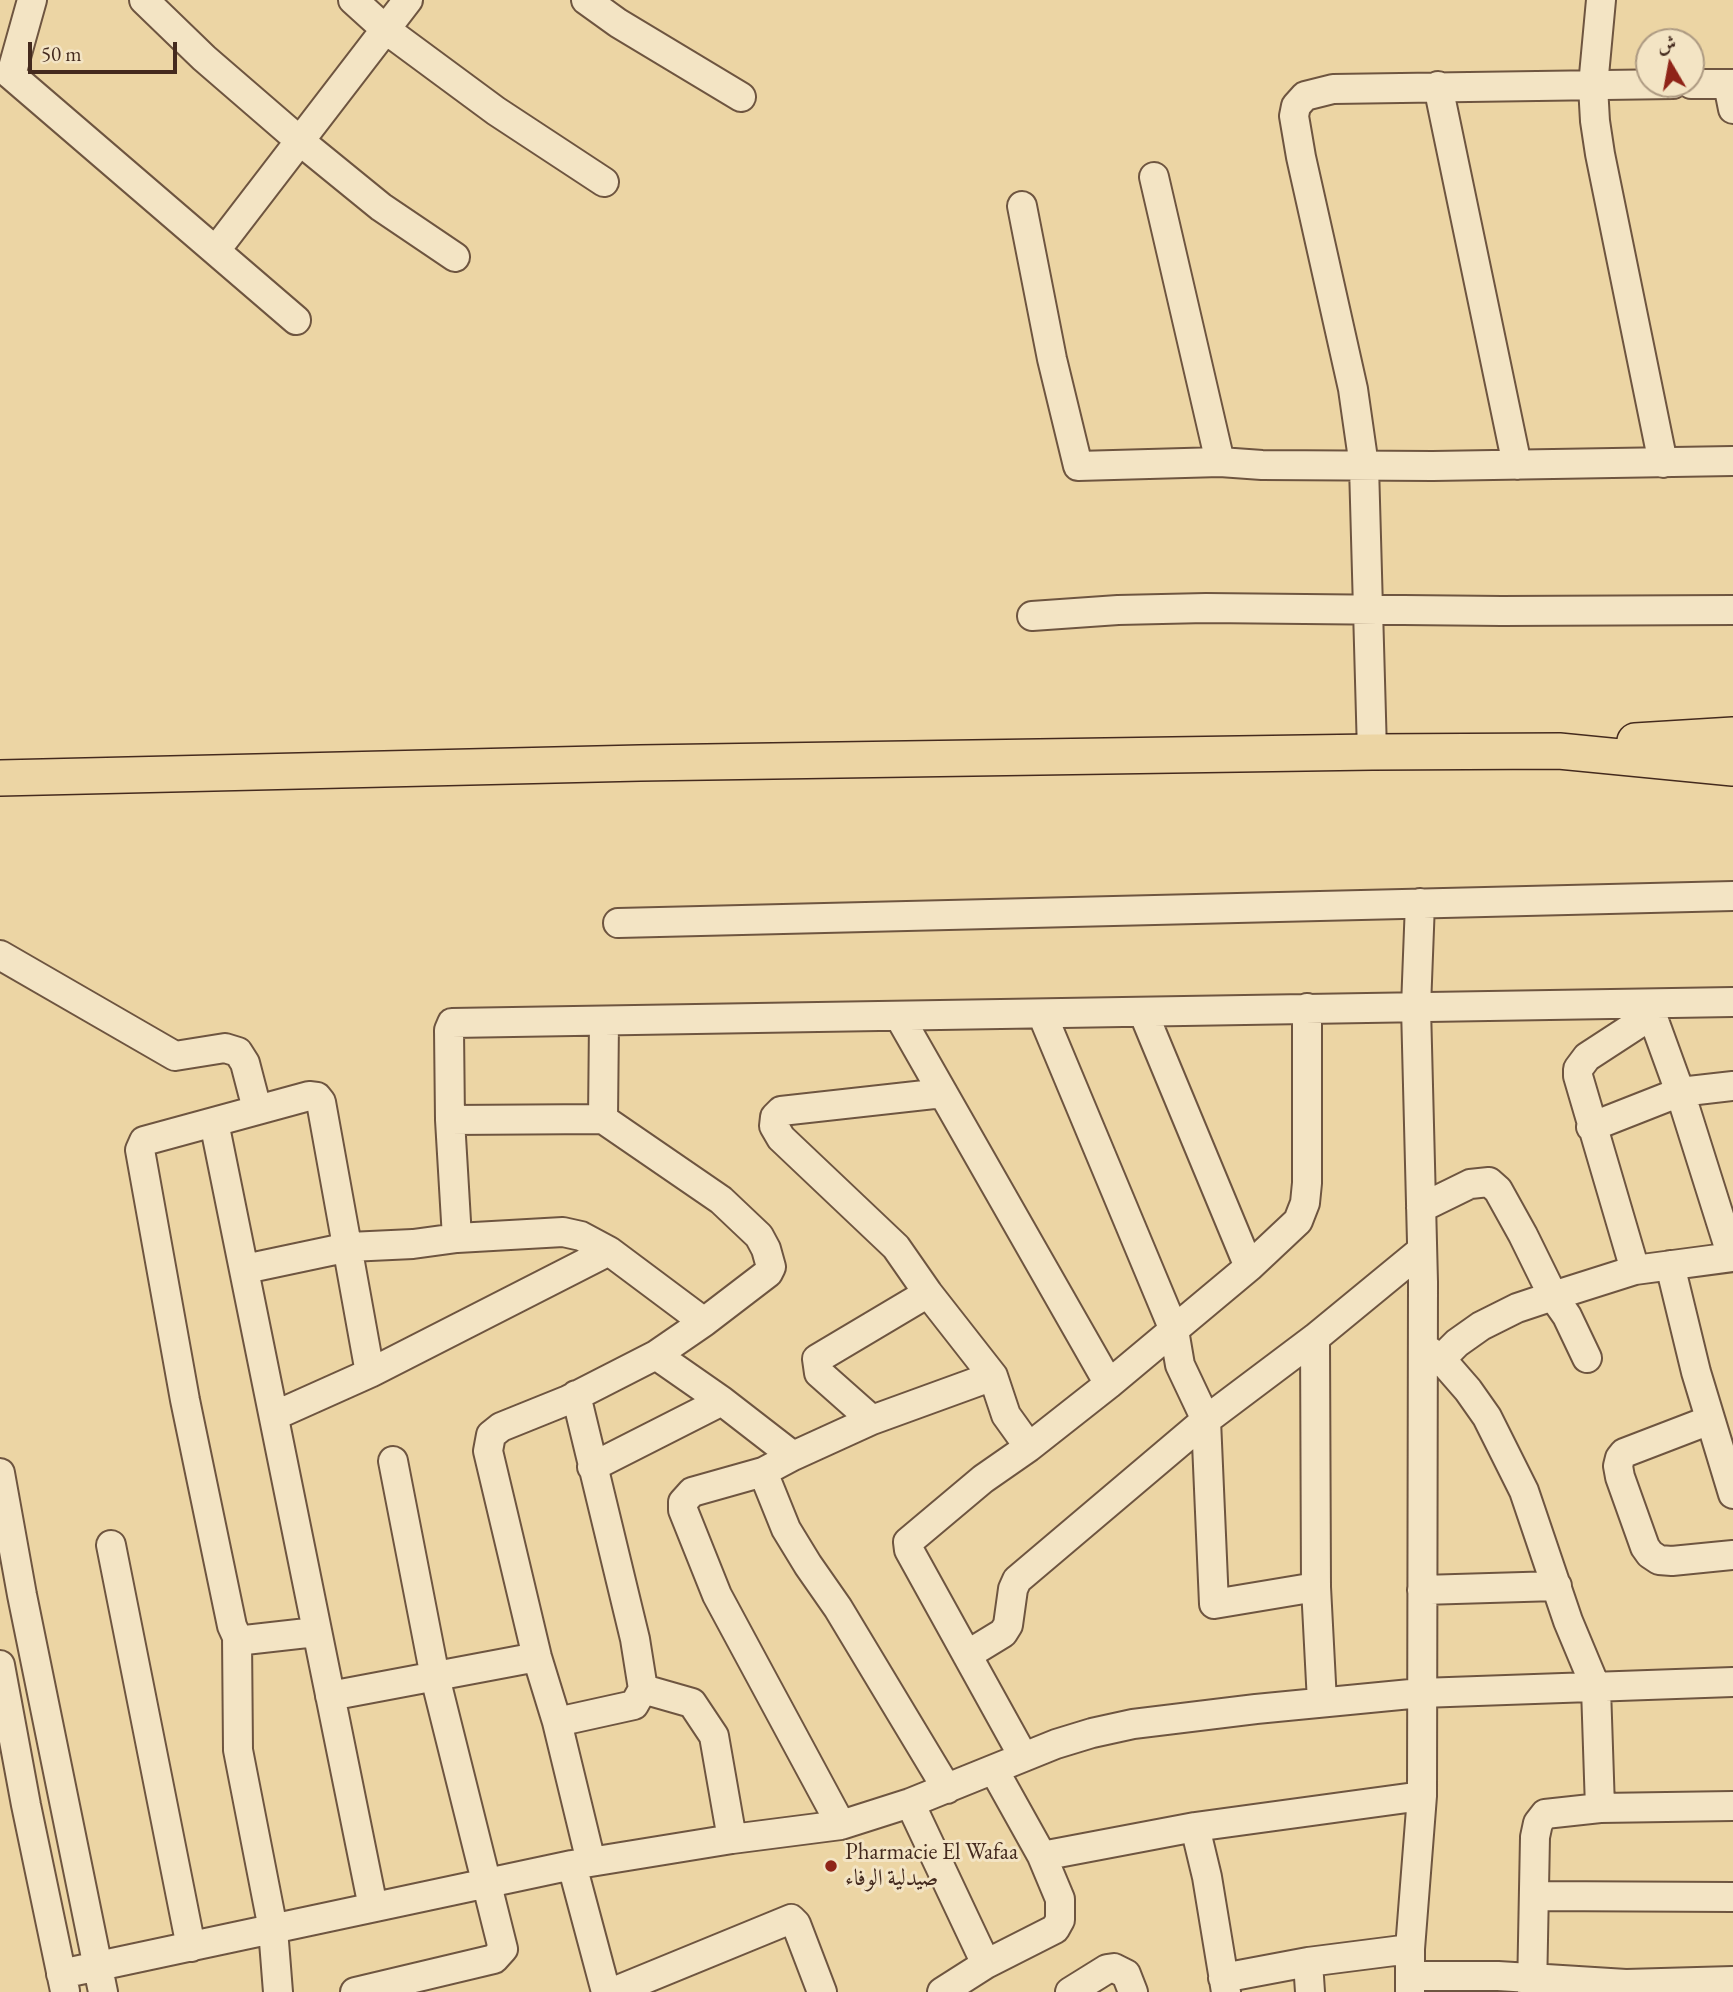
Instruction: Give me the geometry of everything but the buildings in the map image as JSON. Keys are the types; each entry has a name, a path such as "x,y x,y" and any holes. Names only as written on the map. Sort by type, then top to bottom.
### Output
{"main road":[{"path":"1559,751 1611,743 1733,735"},
{"path":"0,778 654,763 1372,752 1559,751 1733,768"}],"street":[{"path":"32,0 11,75 296,320"},
{"path":"145,0 204,58 300,141 381,207 455,257"},
{"path":"353,0 385,29 496,111 604,182"},
{"path":"216,250 408,0"},
{"path":"586,0 618,23 741,97"},
{"path":"1601,0 1593,86 1600,155 1663,463"},
{"path":"1372,752 1364,466 1353,388 1301,157 1294,116 1296,106 1305,96 1333,89 1635,85"},
{"path":"1438,86 1517,465"},
{"path":"1705,87 1731,92"},
{"path":"1154,177 1220,462"},
{"path":"1022,206 1052,359 1078,466 1220,462 1364,466 1733,461"},
{"path":"1032,616 1206,608 1733,610"},
{"path":"618,923 1733,896"},
{"path":"1410,1972 1422,1796 1422,1590 1432,1353 1422,1250 1416,1007 1420,903"},
{"path":"0,955 174,1056 225,1048 239,1052 245,1063 257,1109"},
{"path":"457,1238 450,1120 449,1030 452,1023 1416,1007 1651,1009 1733,1002"},
{"path":"1023,1756 909,1550 908,1542 983,1479 1110,1384 1291,1229 1303,1212 1305,1203 1307,1009"},
{"path":"1432,1353 1457,1343 1481,1326 1517,1308 1553,1296 1635,1270 1733,1257 1651,1009"},
{"path":"1635,1270 1578,1082 1578,1069 1587,1057 1651,1009"},
{"path":"1143,1012 1249,1267"},
{"path":"1042,1014 1174,1330 1180,1365 1206,1420 1214,1604 1316,1587"},
{"path":"899,1016 1110,1384"},
{"path":"603,1119 604,1021"},
{"path":"1591,1127 1680,1092 1733,1086"},
{"path":"943,1093 781,1111 775,1117 774,1126 781,1138 896,1247 993,1376 1006,1415 1028,1447"},
{"path":"278,1992 273,1930 238,1751 237,1637 232,1626 188,1414 140,1150 144,1141 257,1109 309,1096 317,1097 321,1102 349,1247 370,1373"},
{"path":"450,1120 603,1119 721,1200 759,1236 771,1267 768,1273 704,1322 656,1355 576,1395 501,1427 491,1435 489,1443 488,1451 537,1657 557,1722 606,1992"},
{"path":"214,1122 373,1907"},
{"path":"1421,1208 1470,1184 1489,1182 1498,1190 1587,1358"},
{"path":"245,1269 349,1247 563,1232 581,1236 609,1251 704,1322"},
{"path":"967,1655 1003,1633 1008,1625 1013,1589 1017,1580 1206,1420 1315,1338 1422,1250"},
{"path":"274,1416 370,1373 609,1251"},
{"path":"1670,1265 1679,1311 1733,1494"},
{"path":"872,1420 819,1373 817,1359 928,1293"},
{"path":"1315,1338 1316,1587 1322,1702"},
{"path":"1432,1353 1468,1390 1488,1417 1528,1500 1568,1621 1596,1688 1600,1808"},
{"path":"656,1355 722,1401 793,1456"},
{"path":"841,1825 717,1595 683,1510 683,1502 692,1492 763,1472 872,1420 993,1376"},
{"path":"557,1722 634,1705 643,1689 635,1639 576,1395"},
{"path":"592,1467 722,1401"},
{"path":"1710,1420 1624,1453 1618,1466 1645,1547 1650,1554 1659,1560 1672,1561 1733,1555"},
{"path":"355,1992 494,1959 500,1955 503,1948 435,1677 393,1461"},
{"path":"763,1472 786,1529 838,1608 947,1789"},
{"path":"0,1473 100,1979"},
{"path":"111,1545 191,1947"},
{"path":"1422,1590 1557,1586"},
{"path":"237,1637 245,1640 316,1632"},
{"path":"330,1696 537,1657"},
{"path":"1,1674 13,1808 63,1983 100,1979 191,1947 488,1882 732,1839 841,1825 911,1803 1023,1756 1092,1733 1133,1724 1421,1693 1733,1682"},
{"path":"643,1689 692,1703 714,1736 732,1839"},
{"path":"942,1992 986,1964 1055,1929 1060,1920 1060,1899 1042,1856 994,1770"},
{"path":"1042,1856 1195,1827 1422,1796"},
{"path":"911,1803 986,1964"},
{"path":"1533,1985 1535,1837 1536,1827 1545,1814 1600,1808 1733,1805"},
{"path":"1195,1827 1207,1877 1225,1985 1308,1962 1410,1972 1498,1976 1533,1985 1625,1988 1716,1985"},
{"path":"1535,1896 1733,1897"},
{"path":"613,1992 792,1919 822,1992"},
{"path":"1308,1962 1310,1992"},
{"path":"1070,1992 1107,1969 1114,1968 1126,1974 1133,1992"}],"place":[{"name":"Pharmacie El Wafaa صيدلية الوفاء","path":"831,1866"}]}
